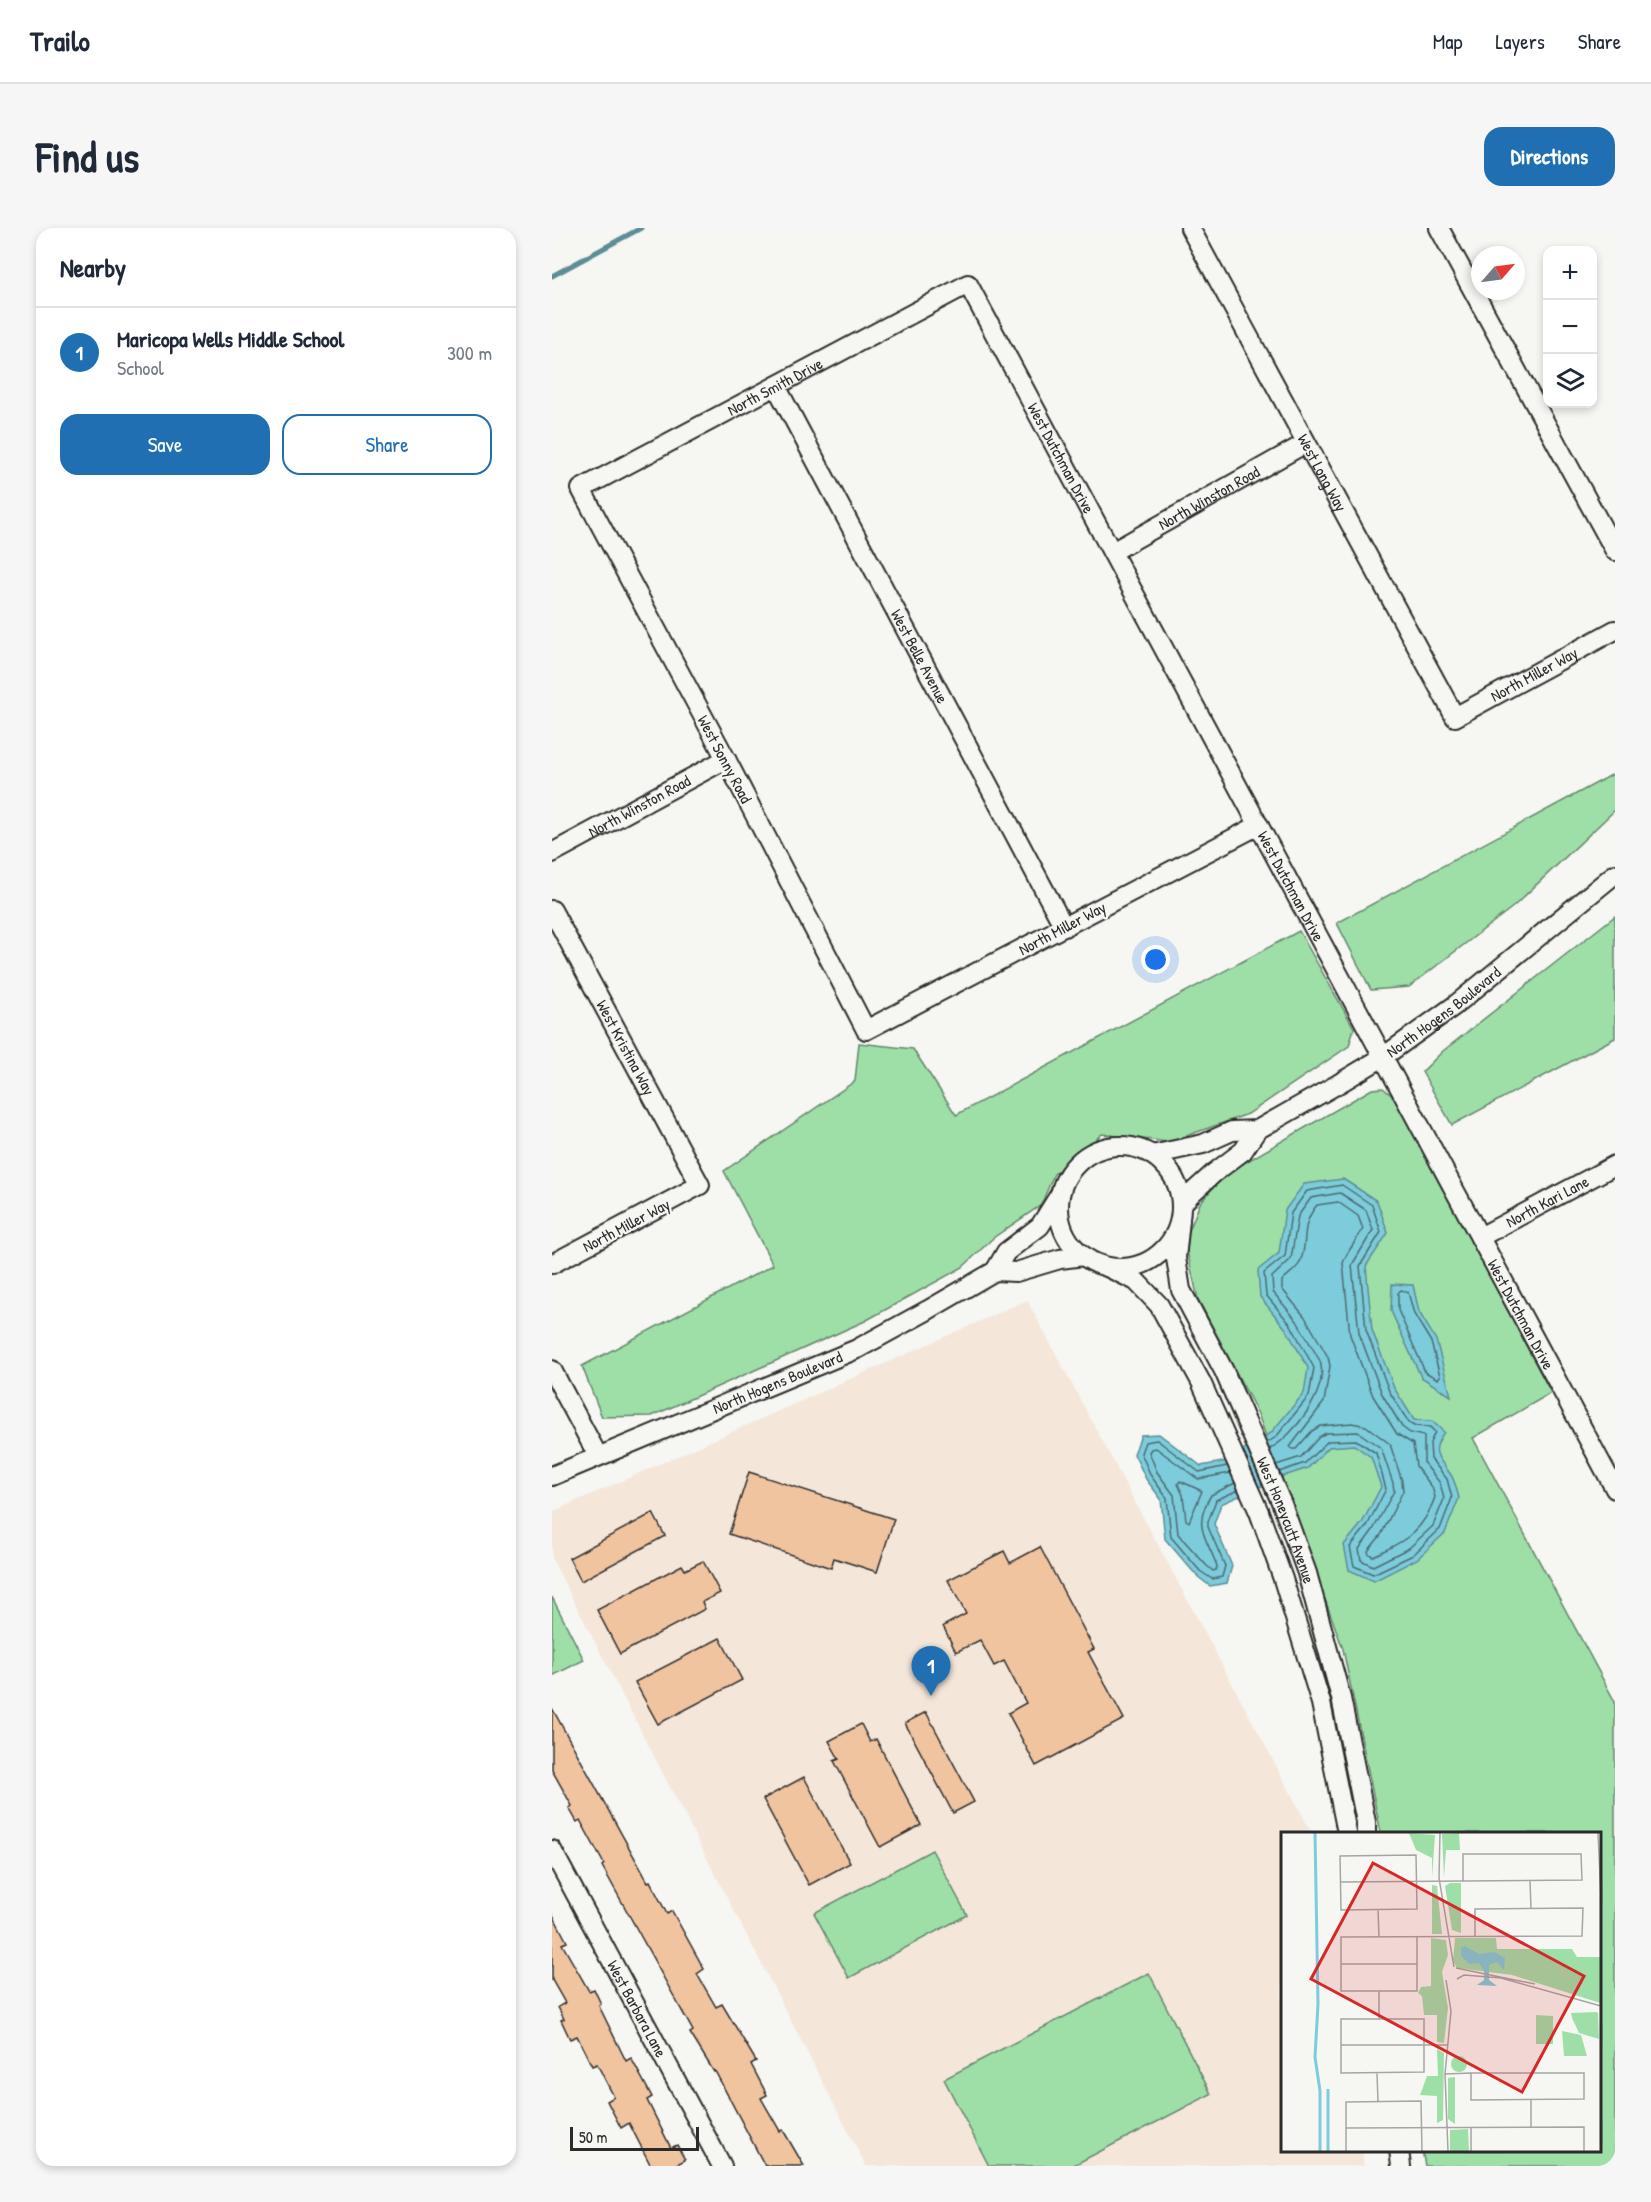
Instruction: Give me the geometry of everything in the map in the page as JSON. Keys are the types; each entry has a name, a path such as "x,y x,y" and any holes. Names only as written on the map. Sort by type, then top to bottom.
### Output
{"street":[{"name":"West Long Way","path":"1190,228 1455,717"},
{"path":"1439,228 1615,551"},
{"name":"North Smith Drive","path":"581,489 968,284"},
{"name":"West Dutchman Drive","path":"968,284 1615,1489"},
{"name":"West Belle Avenue","path":"776,386 1064,927"},
{"name":"North Winston Road","path":"1112,552 1306,442"},
{"name":"West Sonny Road","path":"581,489 726,759 866,1030"},
{"name":"North Miller Way","path":"1455,717 1615,630"},
{"name":"North Winston Road","path":"552,854 726,759"},
{"name":"North Miller Way","path":"866,1030 1259,825"},
{"name":"North Hogens Boulevard","path":"1181,1212 1193,1191 1243,1151 1257,1130 1383,1057 1454,1006 1615,874"},
{"name":"West Kristina Way","path":"552,910 700,1185"},
{"name":"North Hogens Boulevard","path":"1152,1155 1203,1144 1232,1131 1257,1130"},
{"path":"1114,1146 1134,1147 1152,1155 1167,1168 1177,1185 1181,1212 1173,1238 1161,1253 1145,1263 1126,1268 1107,1267 1084,1256 1072,1244 1063,1229 1059,1212 1060,1194 1067,1176 1080,1161 1096,1151 1114,1146"},
{"name":"North Kari Lane","path":"1480,1237 1615,1165"},
{"name":"North Miller Way","path":"552,1264 700,1185"},
{"name":"North Hogens Boulevard","path":"552,1476 857,1348 995,1271 1006,1252 1040,1226 1060,1194"},
{"name":"West Honeycutt Avenue","path":"1181,1212 1176,1258 1180,1290 1224,1371 1250,1428 1282,1504 1307,1573 1340,1691 1366,1822 1366,1832"},
{"name":"North Hogens Boulevard","path":"995,1271 1016,1272 1060,1259 1084,1256"},
{"name":"West Honeycutt Avenue","path":"1107,1267 1136,1281 1160,1305 1201,1382 1259,1512 1283,1579 1321,1703 1347,1832"},
{"path":"552,1370 598,1456"},
{"name":"West Barbara Lane","path":"552,1850 723,2166"},
{"path":"1399,2151 1401,2166"}],"shaded area":[{"path":"1027,1300 1311,1832 1281,1832 1281,2151 1362,2151 1364,2166 866,2166 552,1559 552,1512"}],"green space":[{"path":"1615,773 1615,810 1514,906 1409,987 1371,990 1337,923"},
{"path":"1615,916 1615,1038 1452,1125 1422,1072 1443,1051"},
{"path":"1299,931 1354,1028 1349,1046 1248,1114 1169,1142 1102,1134 1054,1174 1041,1205 993,1238 963,1267 865,1321 652,1416 602,1417 582,1366 773,1265 724,1171 855,1081 859,1043 913,1049 956,1115"},
{"path":"1383,1088 1397,1100 1551,1393 1473,1438 1615,1702 1615,2166 1425,2166 1422,2151 1600,2151 1600,1832 1381,1832 1343,1649 1258,1414 1198,1299 1187,1251 1189,1231 1200,1203 1225,1174 1372,1089"},
{"path":"552,1597 584,1660 552,1676"},
{"path":"932,1850 967,1915 849,1978 814,1913"},
{"path":"1149,1973 1211,2094 1072,2166 989,2166 944,2079"}],"water":[{"path":"1343,1179 1377,1201 1388,1233 1366,1266 1372,1330 1394,1388 1414,1420 1432,1421 1444,1432 1436,1451 1452,1477 1459,1498 1445,1533 1417,1559 1374,1581 1349,1570 1344,1545 1362,1523 1381,1487 1371,1457 1354,1445 1329,1447 1308,1468 1221,1504 1214,1524 1232,1566 1227,1583 1210,1586 1197,1576 1165,1539 1161,1499 1146,1479 1134,1454 1141,1435 1159,1434 1201,1466 1223,1462 1271,1433 1304,1393 1308,1368 1286,1329 1260,1297 1258,1270 1279,1253 1285,1210 1304,1184"},
{"path":"1392,1284 1413,1285 1419,1312 1436,1340 1451,1396 1421,1377 1391,1311"}],"building":[{"path":"749,1472 894,1519 877,1572 834,1558 831,1568 729,1534"},
{"path":"653,1513 665,1536 581,1581 569,1558"},
{"path":"1040,1547 1094,1649 1088,1652 1124,1719 1036,1766 1008,1713 1026,1703 1004,1661 994,1666 980,1640 956,1652 943,1626 966,1614 948,1580 1004,1551 1010,1563"},
{"path":"703,1561 720,1593 702,1602 705,1609 620,1654 597,1610 682,1565 685,1570"},
{"path":"720,1638 742,1680 658,1724 635,1682"},
{"path":"552,1708 648,1882 650,1881 667,1914 672,1911 704,1969 697,1974 716,2007 722,2004 756,2061 751,2064 767,2095 761,2098 804,2166 765,2166 715,2071 690,2033 693,2031 602,1866 604,1864 580,1820 577,1822 569,1808 572,1806 552,1770"},
{"path":"926,1712 974,1802 953,1813 905,1723"},
{"path":"861,1724 870,1742 876,1739 921,1825 880,1847 834,1761 839,1759 829,1741"},
{"path":"804,1777 850,1863 809,1885 763,1799"},
{"path":"552,1913 567,1942 562,1944 589,1991 594,1989 601,2004 599,2006 626,2061 631,2058 652,2097 647,2100 671,2148 677,2145 685,2160 673,2166 651,2166 629,2123 621,2128 607,2101 614,2097 597,2064 592,2066 577,2036 570,2039 558,2007 565,2003 552,1980"}],"waterway":[{"path":"552,276 641,228"}],"place":[{"name":"Maricopa Wells Middle School","path":"931,1696"}]}
